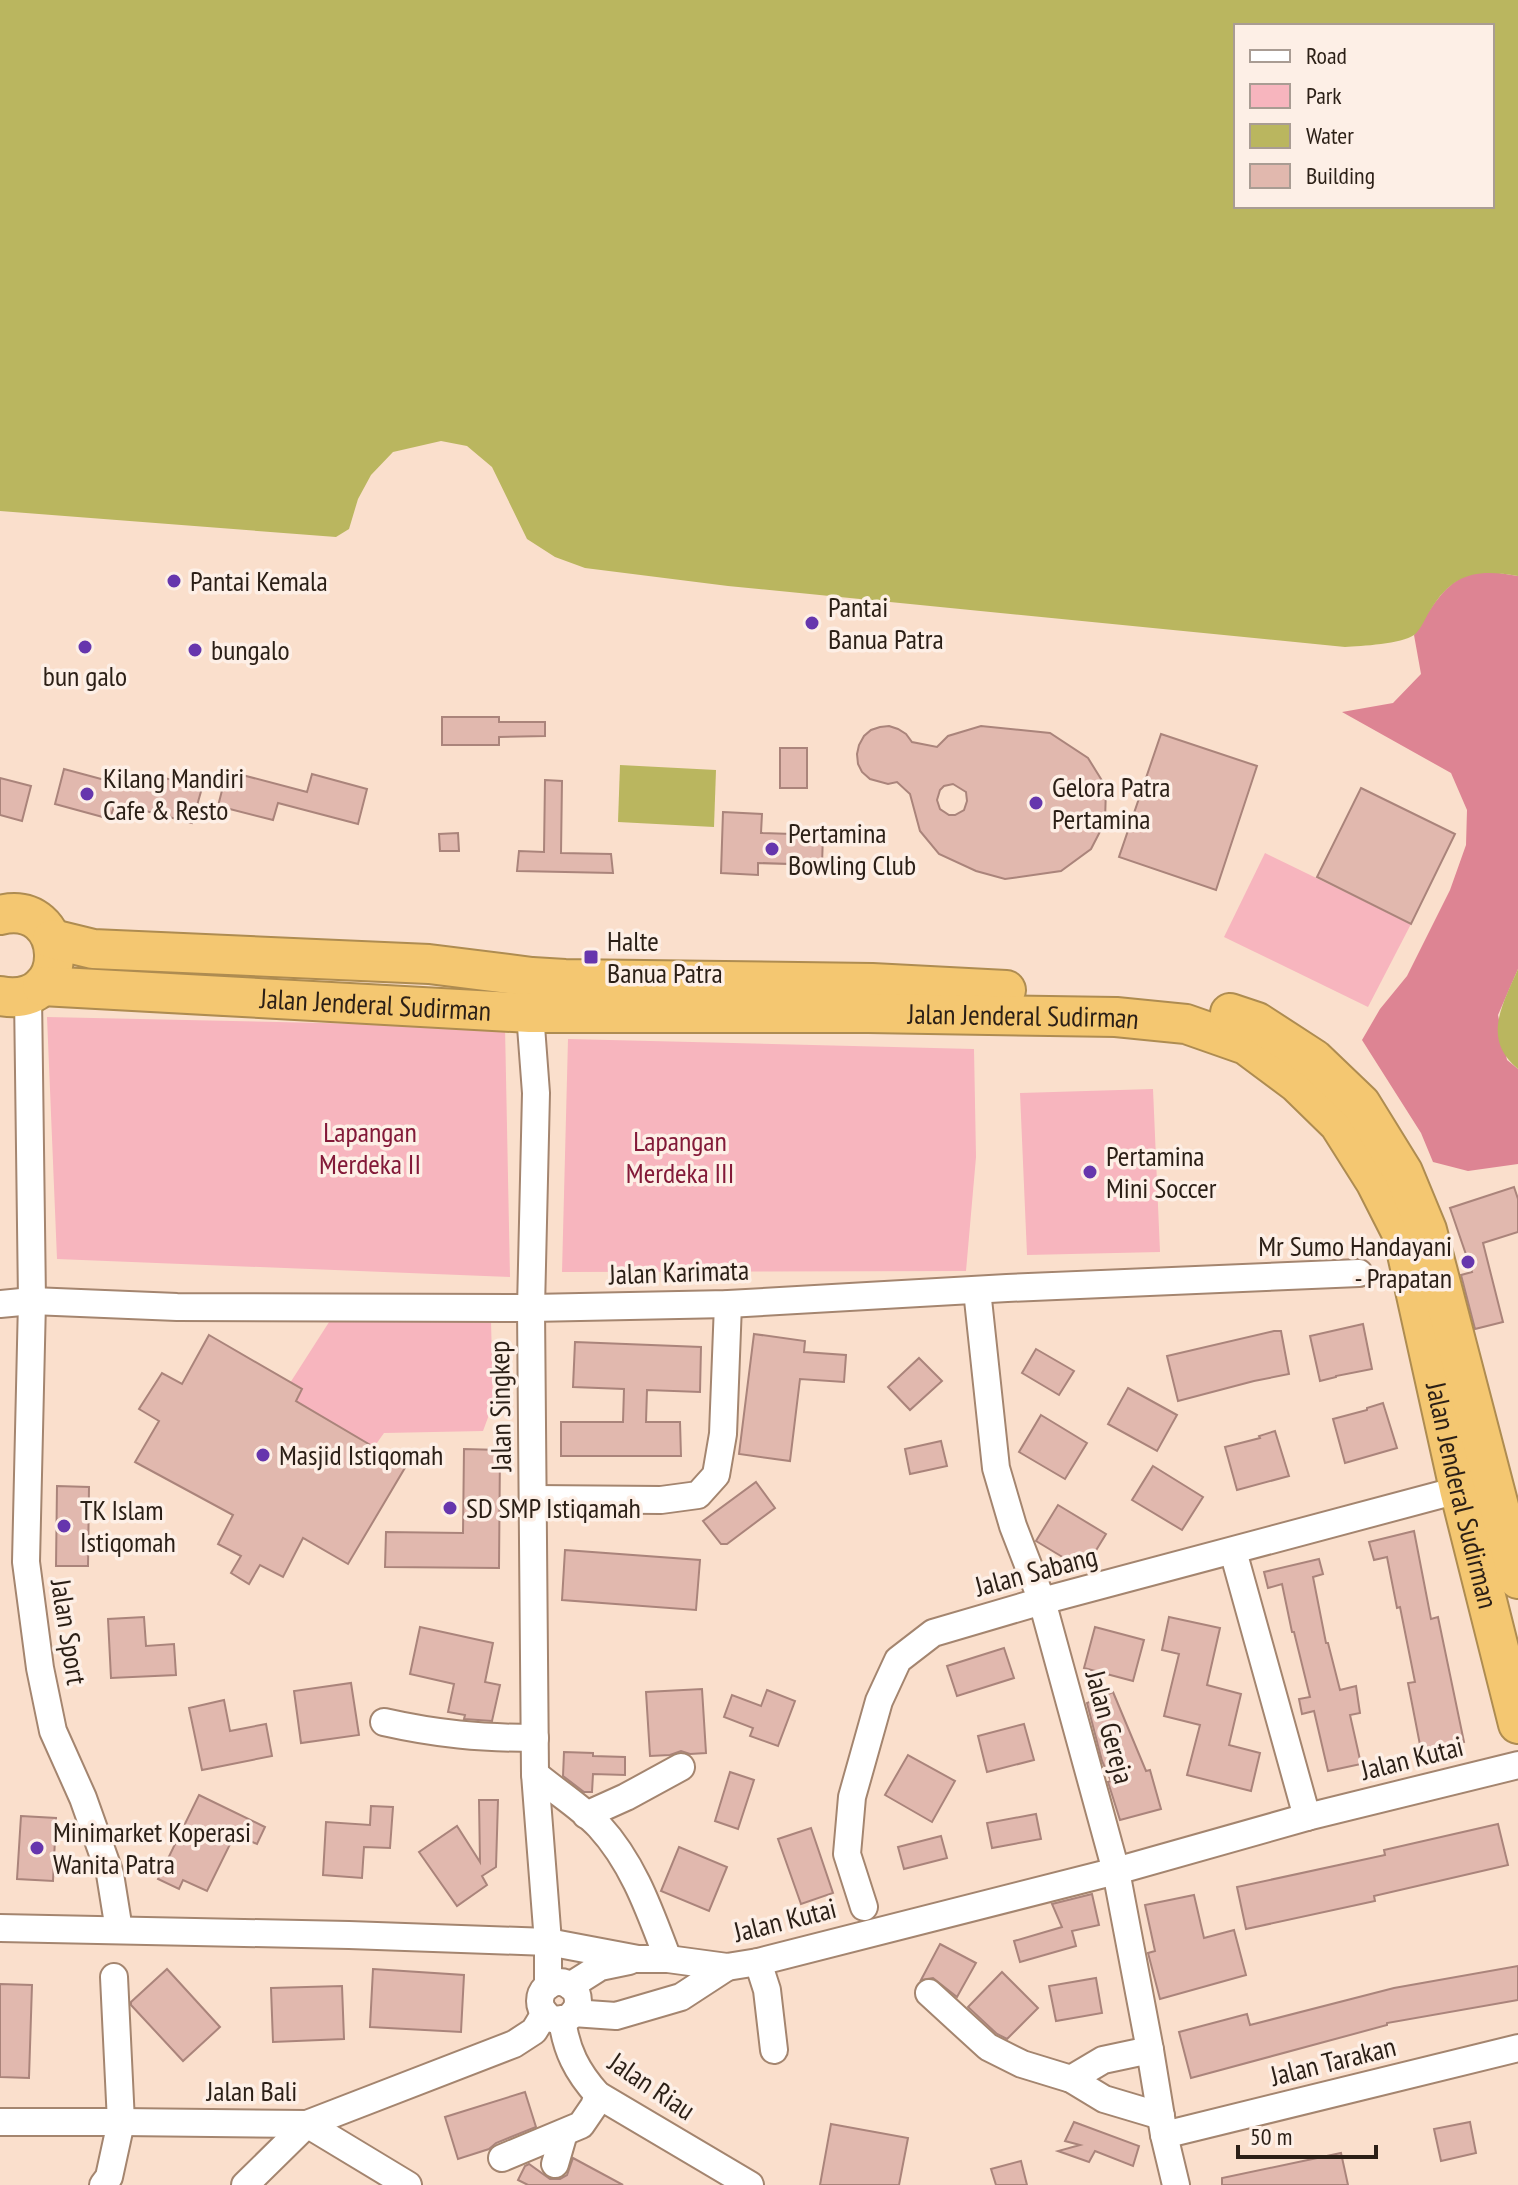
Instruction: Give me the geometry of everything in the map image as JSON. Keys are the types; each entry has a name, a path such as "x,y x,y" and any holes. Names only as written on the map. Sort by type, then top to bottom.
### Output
{"highway":[{"name":"Jalan Jenderal Sudirman","path":"0,915 22,914 35,919 52,939 93,949 429,964 531,995 565,979 872,983 1191,1000 1257,1022 1314,1059 1361,1104 1403,1172 1427,1230 1518,1579"},
{"path":"24,992 50,976 55,951 52,939"},
{"name":"Jalan Jenderal Sudirman","path":"24,992 531,995 868,1013 1116,1017 1186,1024 1246,1045 1297,1083 1339,1124 1375,1181 1403,1236 1459,1489 1518,1724"}],"street":[{"name":"Jalan Sport","path":"24,992 32,1301 26,1562 40,1668 53,1731 83,1798 110,1874 119,1930"},
{"name":"Jalan Singkep","path":"531,995 536,1093 531,1308 535,1774 548,1942"},
{"name":"Jalan Karimata","path":"0,1304 32,1301 177,1307 531,1308 728,1304 1359,1273"},
{"name":"Jalan Gereja","path":"977,1290 996,1468 1013,1526 1042,1601 1116,1871 1162,2126 1176,2185"},
{"path":"534,1499 661,1500 698,1495 716,1475 723,1434 728,1304"},
{"name":"Jalan Sabang","path":"864,1907 847,1854 852,1797 879,1701 898,1660 933,1633 1447,1493"},
{"path":"1233,1551 1307,1817"},
{"path":"384,1722 482,1738 535,1738"},
{"name":"Jalan Kutai","path":"0,1928 548,1942 638,1959 668,1959 727,1967 758,1962 1116,1871 1307,1817 1518,1765"},
{"path":"586,1815 681,1767"},
{"path":"535,1774 599,1826 621,1853 641,1888 668,1959"},
{"path":"548,1942 559,1986 600,1967 638,1959"},
{"path":"758,1962 767,1990 774,2050"},
{"path":"556,2023 616,2016 681,1997 727,1967"},
{"path":"103,2185 109,2177 121,2122 114,1977"},
{"name":"Jalan Riau","path":"559,1986 577,1996 576,2008 556,2023 583,2078 598,2095 750,2185"},
{"path":"929,1993 988,2047 1022,2064 1071,2079 1104,2099 1162,2126"},
{"name":"Jalan Bali","path":"0,2122 307,2124 514,2044 556,2023"},
{"name":"Jalan Tarakan","path":"1162,2126 1518,2048"},
{"path":"1071,2079 1103,2060 1150,2050"},
{"path":"502,2158 581,2125 598,2095"},
{"path":"245,2185 307,2124 408,2185"},
{"path":"555,2164 564,2133"}],"green space":[{"path":"1265,853 1411,924 1368,1007 1224,937"},
{"name":"Lapangan Merdeka II","path":"47,1017 505,1027 510,1277 57,1259"},
{"name":"Lapangan Merdeka III","path":"568,1039 974,1049 976,1157 966,1271 562,1272"},
{"name":"Pertamina Mini Soccer","path":"1153,1089 1160,1252 1027,1255 1020,1093"},
{"path":"331,1319 491,1320 493,1404 483,1431 384,1433 374,1447 296,1401 290,1383"}],"shaded area":[{"path":"1493,572 1518,576 1518,969 1498,1015 1507,1060 1518,1069 1518,1164 1468,1171 1433,1162 1421,1133 1362,1040 1380,1009 1407,976 1450,890 1466,845 1467,810 1451,773 1342,712 1393,703 1421,674 1414,635 1438,598 1463,577"}],"water":[{"path":"0,0 1518,0 1518,576 1491,573 1458,580 1440,597 1419,630 1408,638 1345,647 728,586 585,568 555,557 527,539 492,467 467,446 441,441 393,452 371,475 358,499 349,529 336,537 0,511"},
{"path":"620,765 716,770 714,827 618,822"},
{"path":"1518,969 1518,1069 1500,1046 1498,1021"}],"building":[{"path":"442,717 499,717 499,722 545,722 545,736 499,737 499,745 442,745"},
{"name":"Gelora Patra Pertamina","path":"981,726 1050,733 1088,758 1106,787 1105,822 1091,849 1061,871 1005,879 976,871 939,854 920,831 910,794 897,782 888,784 870,779 862,772 858,764 859,745 871,730 880,727 898,729 912,742 937,747 948,736","holes":["953,784 966,792 964,810 949,815 940,809 937,800 944,786"]},
{"name":"Gelora Patra Pertamina","path":"1161,734 1257,766 1216,890 1119,857"},
{"path":"780,748 807,748 807,788 780,788"},
{"path":"64,769 142,790 146,773 202,788 192,823 115,803 110,819 55,804"},
{"path":"227,771 307,792 312,774 367,789 358,824 278,803 273,820 218,806"},
{"path":"0,778 31,786 22,821 0,815"},
{"path":"545,780 562,781 561,853 611,854 613,873 517,871 519,851 544,852"},
{"path":"1361,788 1455,834 1411,924 1317,877"},
{"name":"Pertamina Bowling Club","path":"723,812 762,814 761,833 823,835 822,865 758,863 758,875 721,873"},
{"path":"458,833 459,851 440,851 439,834"},
{"path":"1514,1187 1518,1199 1518,1232 1483,1243 1503,1322 1475,1329 1461,1275 1472,1272 1450,1208"},
{"path":"1363,1324 1372,1369 1320,1381 1310,1336"},
{"path":"1281,1331 1289,1374 1178,1401 1167,1356"},
{"path":"754,1334 805,1341 804,1352 846,1355 844,1382 800,1379 790,1461 739,1454"},
{"name":"Masjid Istiqomah","path":"209,1335 302,1389 296,1401 406,1466 348,1564 303,1538 283,1577 260,1565 249,1584 231,1573 241,1556 218,1544 233,1515 135,1462 159,1421 139,1409 162,1373 182,1384"},
{"path":"575,1342 701,1347 700,1392 647,1390 646,1422 680,1422 681,1456 561,1456 561,1422 623,1422 624,1389 573,1387"},
{"path":"1036,1349 1074,1371 1059,1395 1022,1373"},
{"path":"919,1358 942,1381 910,1410 888,1387"},
{"path":"1128,1388 1177,1415 1157,1451 1108,1424"},
{"path":"1383,1403 1397,1448 1345,1463 1333,1419"},
{"path":"1041,1415 1087,1443 1065,1479 1019,1452"},
{"path":"1275,1431 1289,1476 1237,1490 1225,1447"},
{"path":"941,1441 947,1466 910,1474 905,1449"},
{"path":"464,1449 500,1450 499,1568 385,1567 386,1532 463,1533"},
{"path":"1153,1466 1203,1497 1182,1530 1132,1500"},
{"path":"756,1482 775,1508 727,1544 721,1544 703,1521"},
{"path":"57,1486 89,1487 88,1566 56,1566"},
{"path":"1058,1505 1106,1534 1084,1570 1036,1541"},
{"path":"1414,1531 1431,1619 1438,1617 1464,1742 1421,1750 1408,1683 1415,1682 1400,1607 1397,1608 1387,1557 1374,1560 1369,1542"},
{"path":"565,1550 700,1560 696,1610 562,1600"},
{"path":"1319,1559 1323,1574 1313,1577 1326,1643 1340,1690 1356,1686 1360,1713 1350,1715 1361,1764 1328,1771 1314,1711 1302,1714 1299,1699 1310,1697 1282,1584 1268,1588 1264,1572"},
{"path":"144,1617 146,1646 174,1644 176,1675 111,1678 108,1619"},
{"path":"1169,1617 1220,1628 1207,1685 1241,1694 1229,1745 1260,1753 1251,1791 1187,1775 1200,1725 1164,1716 1179,1654 1162,1650"},
{"path":"420,1627 493,1643 485,1682 500,1685 492,1721 464,1719 465,1715 448,1712 454,1684 410,1674"},
{"path":"1095,1627 1144,1640 1133,1681 1084,1668"},
{"path":"1004,1648 1014,1678 957,1696 947,1666"},
{"path":"351,1683 359,1735 301,1743 294,1691"},
{"path":"702,1689 706,1753 681,1751 650,1756 646,1692"},
{"path":"767,1690 795,1701 778,1746 750,1736 753,1728 724,1717 732,1695 761,1706"},
{"path":"1113,1692 1146,1771 1150,1770 1161,1809 1120,1820 1087,1703"},
{"path":"224,1700 230,1731 266,1724 272,1756 202,1770 189,1708"},
{"path":"1024,1724 1034,1760 987,1772 978,1736"},
{"path":"564,1752 625,1757 625,1775 593,1774 592,1792 584,1792 563,1776"},
{"path":"908,1755 955,1781 932,1822 885,1795"},
{"path":"730,1772 754,1780 738,1829 715,1821"},
{"path":"199,1795 265,1827 257,1844 235,1834 207,1891 183,1880 179,1889 158,1879"},
{"path":"479,1800 498,1800 496,1867 482,1876 487,1885 457,1906 419,1852 457,1826 480,1862"},
{"path":"371,1806 393,1807 390,1848 364,1847 362,1878 323,1875 326,1822 370,1825"},
{"path":"1036,1814 1041,1839 992,1848 987,1823"},
{"name":"Minimarket Koperasi Wanita Patra","path":"21,1816 56,1818 53,1881 17,1879"},
{"path":"1498,1824 1508,1865 1374,1896 1375,1901 1246,1929 1237,1887 1385,1855 1384,1850"},
{"path":"811,1828 833,1893 801,1904 778,1839"},
{"path":"941,1836 947,1858 904,1869 898,1847"},
{"path":"679,1847 727,1867 709,1911 661,1891"},
{"path":"1092,1894 1099,1925 1072,1931 1076,1946 1020,1962 1014,1941 1062,1927 1052,1904"},
{"path":"1194,1895 1204,1938 1234,1930 1246,1975 1160,1999 1148,1953 1155,1951 1145,1905"},
{"path":"940,1944 976,1963 957,1997 933,1978 921,1980"},
{"path":"1518,1966 1518,2000 1387,2023 1191,2078 1179,2032 1247,2014 1250,2025 1394,1988"},
{"path":"167,1969 220,2027 183,2061 131,2005"},
{"path":"373,1969 464,1975 461,2032 370,2027"},
{"path":"1002,1972 1038,2008 1007,2039 997,2034 968,2007"},
{"path":"1096,1978 1102,2013 1056,2021 1049,1986"},
{"path":"0,1984 32,1985 29,2078 0,2077"},
{"path":"342,1986 344,2039 273,2042 271,1988"},
{"path":"525,2092 536,2127 496,2143 489,2149 458,2159 445,2117"},
{"path":"1074,2122 1139,2146 1133,2166 1095,2151 1089,2162 1058,2151 1080,2145 1065,2141"},
{"path":"1470,2122 1476,2153 1441,2161 1434,2129"},
{"path":"831,2124 908,2138 899,2185 820,2185"},
{"path":"1341,2153 1348,2185 1222,2185 1222,2178"},
{"path":"573,2158 623,2185 528,2185 518,2180 529,2164 550,2179 560,2179 567,2175"},
{"path":"1021,2161 1027,2185 996,2185 991,2169"}],"place":[{"name":"Pantai Kemala","path":"174,581"},
{"name":"Pantai Banua Patra","path":"812,623"},
{"name":"bun galo","path":"85,647"},
{"name":"bungalo","path":"195,650"},
{"name":"Kilang Mandiri Cafe & Resto","path":"87,794"},
{"name":"Gelora Patra Pertamina","path":"1036,803"},
{"name":"Pertamina Bowling Club","path":"772,849"},
{"name":"Halte Banua Patra","path":"591,957"},
{"name":"Pertamina Mini Soccer","path":"1090,1172"},
{"name":"Mr Sumo Handayani - Prapatan","path":"1468,1262"},
{"name":"Masjid Istiqomah","path":"263,1455"},
{"name":"SD SMP Istiqamah","path":"450,1508"},
{"name":"TK Islam Istiqomah","path":"64,1526"},
{"name":"Minimarket Koperasi Wanita Patra","path":"37,1848"}]}
